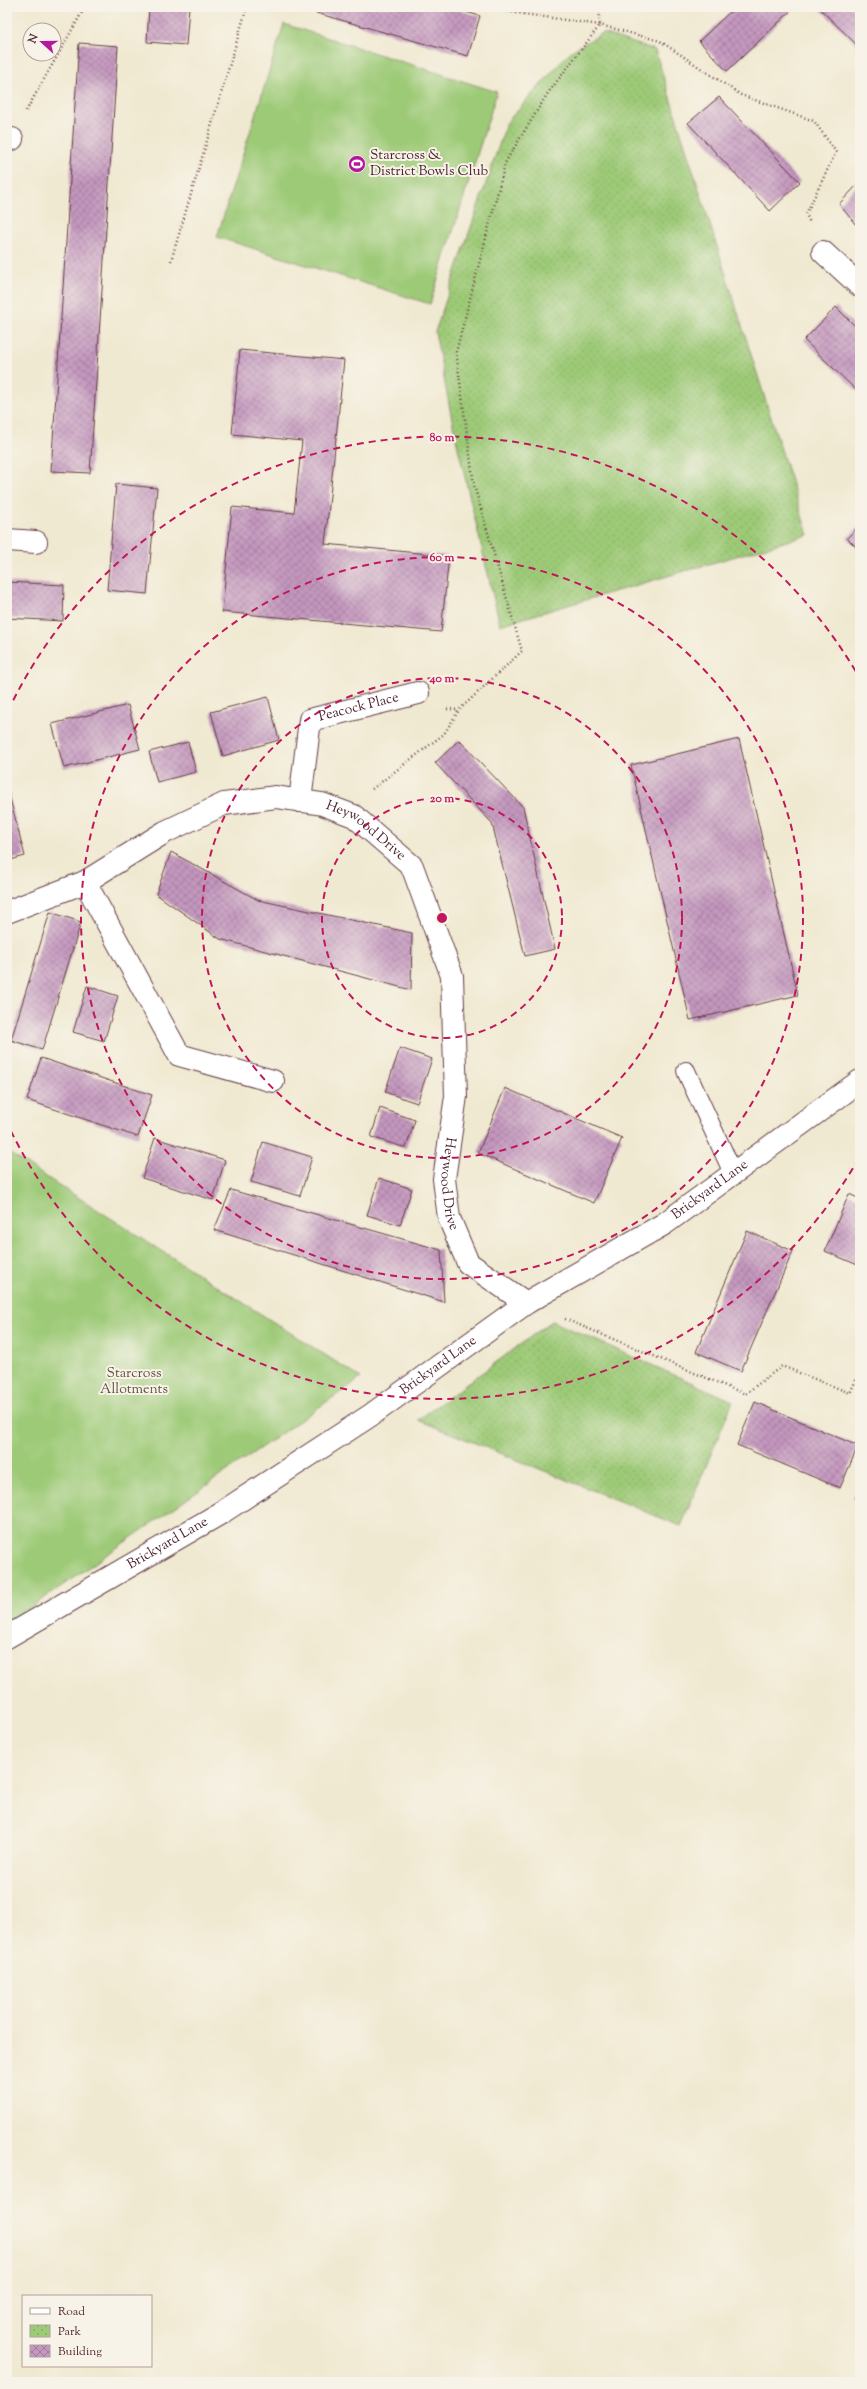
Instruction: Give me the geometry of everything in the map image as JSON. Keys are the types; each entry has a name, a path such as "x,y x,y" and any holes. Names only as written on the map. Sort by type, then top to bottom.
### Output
{"street":[{"path":"823,252 860,286"},
{"path":"7,540 36,542"},
{"name":"Peacock Place","path":"300,801 310,720 418,693"},
{"name":"Heywood Drive","path":"7,912 85,882 165,832 224,804 276,797 322,804 354,816 412,866 452,976 456,1096 444,1179 449,1218 468,1263 526,1303"},
{"path":"85,882 179,1055 273,1081"},
{"name":"Brickyard Lane","path":"7,1637 221,1513 371,1415 526,1303 664,1224 734,1175 860,1081"}],"lane":[{"path":"686,1070 734,1175"}],"path":[{"path":"40,84 85,7"},
{"path":"171,261 247,7"},
{"path":"476,7 600,25 660,42 741,95 814,120 836,152 806,214 823,252"},
{"path":"354,816 372,788 444,734 459,710 522,651 474,485 456,352 506,161 548,93 600,25 599,7"},
{"path":"526,1303 745,1394 782,1366 850,1393 860,1371"}],"green space":[{"name":"Starcross & District Bowls Club","path":"284,24 497,92 430,304 217,237"},
{"path":"603,33 655,50 808,535 500,625 455,435 435,332 507,122 571,51"},
{"name":"Starcross Allotments","path":"7,1152 361,1378 7,1624"},
{"path":"552,1321 733,1401 681,1526 418,1420"}],"building":[{"path":"149,7 189,7 186,45 147,42"},
{"path":"295,7 448,7 480,16 468,56"},
{"path":"735,7 795,7 727,71 699,41"},
{"path":"818,7 860,7 860,48"},
{"path":"79,43 118,46 90,473 51,471"},
{"path":"719,97 800,182 770,211 688,123"},
{"path":"860,182 860,221 856,225 839,204"},
{"path":"836,307 860,331 860,394 804,340"},
{"path":"240,350 344,360 325,544 449,556 441,632 222,612 232,507 294,513 302,441 232,434"},
{"path":"116,484 157,488 147,594 107,590"},
{"path":"860,525 860,551 847,538"},
{"path":"7,582 64,585 63,621 7,618"},
{"path":"268,697 279,740 223,756 211,712"},
{"path":"128,705 140,749 64,768 52,724"},
{"path":"739,739 798,995 690,1020 631,765"},
{"path":"459,740 523,807 555,949 525,956 492,823 435,763"},
{"path":"188,742 196,772 157,782 149,752"},
{"path":"7,787 25,856 7,861"},
{"path":"171,852 258,900 412,933 411,990 220,939 156,894"},
{"path":"50,912 81,922 42,1050 11,1040"},
{"path":"87,986 118,996 104,1041 73,1032"},
{"path":"400,1048 432,1059 417,1103 385,1092"},
{"path":"41,1058 152,1095 138,1137 27,1100"},
{"path":"505,1088 622,1138 594,1203 478,1153"},
{"path":"380,1108 415,1120 406,1148 371,1137"},
{"path":"155,1138 225,1160 213,1200 142,1178"},
{"path":"263,1142 312,1157 300,1196 251,1182"},
{"path":"379,1178 412,1189 400,1225 367,1215"},
{"path":"231,1190 441,1250 444,1302 214,1230"},
{"path":"849,1194 860,1199 860,1266 825,1251"},
{"path":"747,1231 793,1251 741,1371 696,1352"},
{"path":"755,1402 858,1446 840,1488 737,1445"},
{"path":"860,1488 860,1501 855,1498"}],"place":[{"name":"Starcross & District Bowls Club","path":"357,164"}]}
